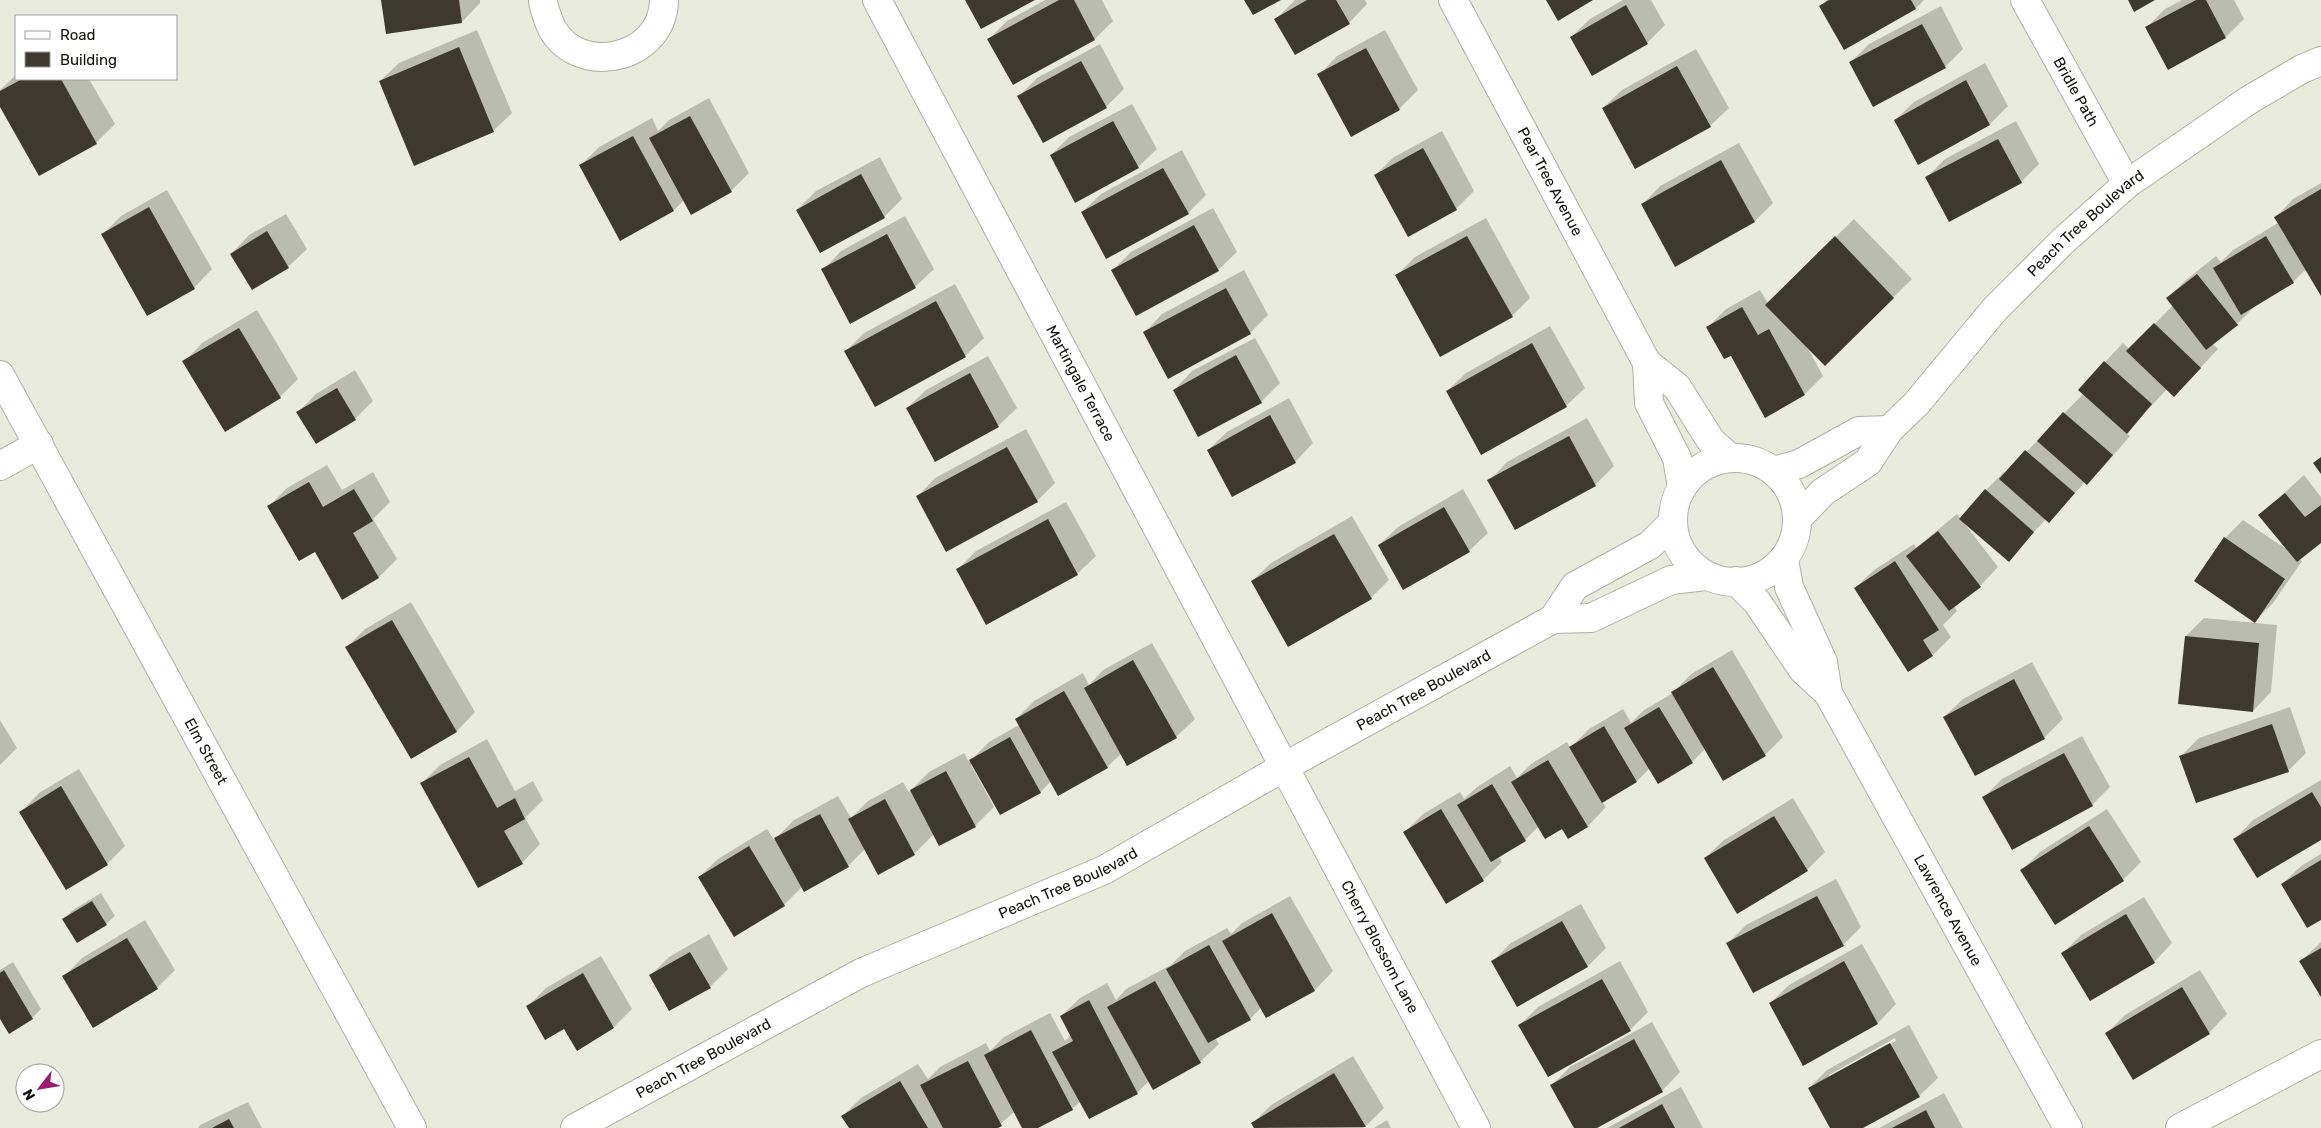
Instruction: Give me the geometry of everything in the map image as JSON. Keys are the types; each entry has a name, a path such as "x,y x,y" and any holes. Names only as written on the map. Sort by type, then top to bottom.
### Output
{"street":[{"path":"543,0 550,24 557,36 584,54 605,58 616,57 636,49 644,43 658,26 664,8 664,0"},
{"name":"Martingale Terrace","path":"878,0 1284,767"},
{"name":"Pear Tree Avenue","path":"1452,0 1647,363 1677,387 1711,441 1729,457"},
{"name":"Bridle Path","path":"2025,0 2127,184"},
{"name":"Peach Tree Boulevard","path":"1797,519 1823,492 1868,462 1889,430 1916,404 1995,309 2063,241 2127,184 2249,100 2302,69 2321,61"},
{"name":"Pear Tree Avenue","path":"1647,363 1650,403 1677,458 1682,488"},
{"name":"Elm Street","path":"0,375 412,1128"},
{"path":"1774,471 1799,464 1859,431 1889,430"},
{"path":"0,466 39,444"},
{"path":"1729,457 1755,460 1774,471 1788,486 1796,506 1797,533 1784,560 1771,572 1751,581 1720,581 1706,576 1692,566 1677,545 1672,523 1676,497 1691,474 1708,462 1729,457"},
{"name":"Peach Tree Boulevard","path":"1553,619 1575,586 1650,544 1672,523"},
{"name":"Lawrence Avenue","path":"1784,560 1789,587 1823,662 1828,693"},
{"name":"Peach Tree Boulevard","path":"575,1128 861,974 1104,870 1284,767 1553,619 1591,618 1671,580 1706,576"},
{"name":"Lawrence Avenue","path":"1736,581 1757,602 1803,670 1828,693 2068,1128"},
{"name":"Cherry Blossom Lane","path":"1284,767 1476,1128"},
{"path":"2180,1128 2321,1054"}],"building":[{"path":"381,0 459,0 462,23 386,34"},
{"path":"965,0 1035,0 981,29"},
{"path":"1059,0 1074,0 1095,40 1013,85 987,39"},
{"path":"1244,0 1281,0 1253,15"},
{"path":"1307,0 1336,0 1350,24 1295,55 1274,19"},
{"path":"1546,0 1593,0 1558,21"},
{"path":"1829,0 1911,0 1916,9 1844,50 1819,6"},
{"path":"2128,0 2155,0 2134,12"},
{"path":"2196,0 2206,0 2226,38 2168,70 2145,27"},
{"path":"1626,5 1648,44 1592,76 1570,37"},
{"path":"1922,24 1946,68 1873,107 1849,62"},
{"path":"459,47 494,132 414,166 379,81"},
{"path":"1366,48 1400,110 1351,137 1317,74"},
{"path":"1081,61 1107,108 1043,143 1017,96"},
{"path":"1677,66 1711,127 1635,169 1602,108"},
{"path":"20,80 62,80 97,144 39,176 0,107 0,91"},
{"path":"1966,80 1990,125 1918,165 1894,120"},
{"path":"690,116 732,192 691,215 649,138"},
{"path":"1113,121 1139,168 1075,203 1050,155"},
{"path":"633,136 674,211 620,241 579,165"},
{"path":"1998,139 2022,183 1949,222 1925,177"},
{"path":"1423,148 1457,210 1408,237 1374,175"},
{"path":"1721,160 1755,222 1675,267 1641,204"},
{"path":"1163,168 1189,214 1106,259 1081,212"},
{"path":"861,174 885,218 820,253 796,210"},
{"path":"2321,189 2321,296 2274,217"},
{"path":"149,207 195,289 147,316 101,234"},
{"path":"1194,225 1219,271 1136,316 1111,270"},
{"path":"267,231 289,268 252,290 230,254"},
{"path":"887,234 916,288 850,324 821,269"},
{"path":"1467,236 1513,317 1440,357 1395,275"},
{"path":"1835,236 1894,298 1825,366 1765,305"},
{"path":"2266,236 2294,283 2241,315 2213,268"},
{"path":"2197,274 2238,325 2206,350 2166,298"},
{"path":"1226,288 1251,334 1168,379 1143,332"},
{"path":"936,301 966,357 875,407 844,351"},
{"path":"1742,307 1758,335 1769,329 1805,395 1765,418 1731,356 1724,359 1706,327"},
{"path":"2154,323 2201,368 2174,397 2126,351"},
{"path":"239,328 281,398 225,432 182,361"},
{"path":"1532,343 1567,407 1481,455 1446,391"},
{"path":"1236,355 1262,403 1198,437 1173,390"},
{"path":"2104,361 2152,404 2127,434 2078,390"},
{"path":"970,373 999,427 935,462 906,408"},
{"path":"337,388 356,420 316,444 296,412"},
{"path":"2063,412 2113,455 2087,485 2037,441"},
{"path":"1270,415 1296,463 1232,497 1207,450"},
{"path":"1569,436 1596,486 1515,530 1487,480"},
{"path":"1007,447 1038,502 946,552 916,496"},
{"path":"2025,450 2075,493 2049,523 1999,479"},
{"path":"2321,457 2321,474 2313,463"},
{"path":"309,482 323,507 354,489 373,521 353,533 379,578 342,600 315,552 299,561 267,506"},
{"path":"1985,489 2034,532 2009,562 1959,519"},
{"path":"2285,493 2305,517 2321,505 2321,543 2297,562 2258,515"},
{"path":"1444,507 1470,552 1403,590 1378,545"},
{"path":"1048,519 1078,575 986,625 956,569"},
{"path":"1938,531 1981,587 1949,611 1906,556"},
{"path":"1334,534 1372,599 1288,647 1251,581"},
{"path":"2224,537 2285,579 2255,623 2194,581"},
{"path":"1895,561 1939,630 1923,640 1933,656 1908,672 1854,588"},
{"path":"392,620 457,732 411,759 345,647"},
{"path":"2185,636 2259,643 2253,712 2178,704"},
{"path":"1133,660 1177,738 1127,766 1084,688"},
{"path":"1713,667 1766,756 1723,781 1671,692"},
{"path":"2014,679 2045,739 1975,776 1943,717"},
{"path":"1064,691 1108,768 1058,796 1015,719"},
{"path":"1659,707 1693,763 1658,784 1624,728"},
{"path":"2272,724 2289,772 2196,803 2179,756"},
{"path":"1604,726 1637,782 1602,803 1569,747"},
{"path":"1010,737 1041,793 1000,815 969,760"},
{"path":"2064,753 2093,806 2012,850 1982,797"},
{"path":"469,757 497,808 515,798 525,819 504,831 523,864 478,888 420,783"},
{"path":"1548,760 1588,827 1568,839 1562,829 1545,839 1511,782"},
{"path":"946,771 976,827 939,846 910,790"},
{"path":"1492,784 1526,841 1491,862 1457,805"},
{"path":"61,786 108,865 66,890 19,812"},
{"path":"2312,792 2321,807 2321,840 2257,878 2233,839"},
{"path":"885,799 915,855 878,875 848,819"},
{"path":"1441,809 1484,881 1446,904 1403,832"},
{"path":"820,814 849,867 804,892 774,838"},
{"path":"1774,816 1808,871 1737,914 1704,858"},
{"path":"2089,826 2124,881 2055,925 2020,870"},
{"path":"749,846 785,906 734,937 698,877"},
{"path":"2321,860 2321,920 2307,928 2281,884"},
{"path":"1817,896 1844,946 1753,993 1726,943"},
{"path":"92,901 107,925 77,943 62,919"},
{"path":"1272,913 1315,991 1266,1018 1222,941"},
{"path":"2126,914 2155,963 2090,1001 2061,953"},
{"path":"1562,921 1588,967 1517,1007 1491,961"},
{"path":"127,938 158,989 93,1028 62,976"},
{"path":"1209,945 1251,1020 1208,1043 1166,969"},
{"path":"2321,948 2321,997 2299,961"},
{"path":"690,952 711,988 669,1011 649,975"},
{"path":"1844,961 1878,1024 1803,1066 1769,1003"},
{"path":"4,970 33,1019 9,1034 0,1019 0,973"},
{"path":"583,973 614,1028 577,1051 564,1029 545,1040 526,1006"},
{"path":"1602,979 1631,1031 1548,1077 1518,1025"},
{"path":"1155,981 1201,1063 1153,1090 1107,1007"},
{"path":"2182,987 2210,1034 2133,1080 2105,1033"},
{"path":"1089,1000 1138,1094 1089,1119 1052,1052 1073,1041 1060,1016"},
{"path":"1031,1030 1073,1110 1038,1128 1022,1128 984,1055"},
{"path":"1634,1039 1663,1092 1597,1128 1574,1128 1550,1085"},
{"path":"1890,1043 1920,1097 1863,1128 1830,1128 1808,1088"},
{"path":"968,1061 1002,1126 998,1128 943,1128 920,1085"},
{"path":"1334,1073 1366,1127 1254,1128 1251,1123"},
{"path":"900,1081 928,1128 849,1128 841,1116"},
{"path":"1662,1104 1675,1128 1619,1128"},
{"path":"1926,1110 1935,1128 1892,1128"},
{"path":"229,1119 234,1128 212,1128"}]}
